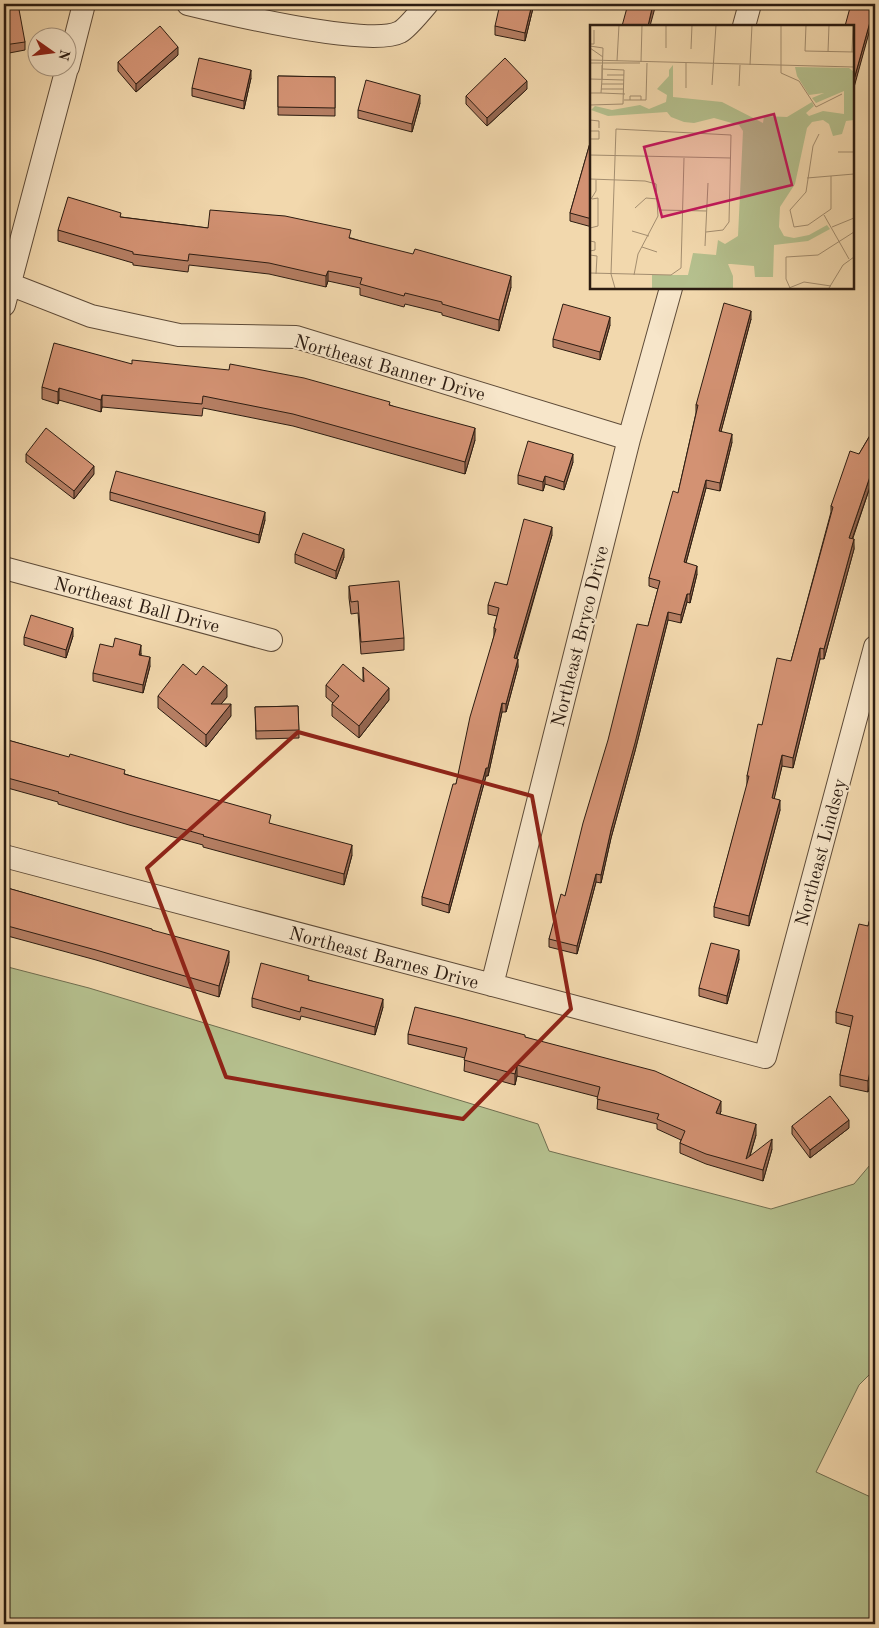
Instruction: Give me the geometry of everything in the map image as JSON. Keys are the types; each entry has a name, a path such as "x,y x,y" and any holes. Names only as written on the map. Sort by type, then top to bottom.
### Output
{"street":[{"path":"78,28 84,4"},
{"path":"188,4 230,9 355,36 384,35 400,32 427,4"},
{"path":"744,25 750,4"},
{"path":"6,291 64,78"},
{"name":"Northeast Bryco Drive","path":"492,985 629,439 671,289"},
{"name":"Northeast Banner Drive","path":"6,291 91,316 179,335 296,337 629,439"},
{"name":"Northeast Ball Drive","path":"4,568 271,640"},
{"name":"Northeast Lindsey","path":"765,1057 875,646"},
{"name":"Northeast Barnes Drive","path":"4,856 765,1057"}],"highlighted area":[{"path":"298,732 532,796 571,1009 463,1119 226,1077 147,868"}],"green space":[{"path":"4,966 89,988 538,1124 549,1151 771,1209 854,1184 875,1159 875,1369 859,1385 816,1472 875,1499 875,1624 4,1624"}],"building":[{"path":"4,4 18,4 25,42 4,45"},
{"path":"500,4 532,4 525,33 495,26"},
{"path":"628,4 653,4 648,25 622,25"},
{"path":"851,4 875,4 854,79 854,25 845,25"},
{"path":"160,26 178,47 136,84 118,62"},
{"path":"199,58 251,70 244,101 192,88"},
{"path":"505,58 527,81 487,118 466,96"},
{"path":"278,76 335,77 335,108 278,107"},
{"path":"366,80 420,95 412,124 358,110"},
{"path":"590,143 590,218 570,213"},
{"path":"68,197 121,213 120,217 208,228 210,210 285,216 351,230 349,238 413,254 415,249 511,276 499,320 442,304 442,302 405,293 404,296 360,284 362,278 328,271 326,276 269,263 189,254 188,261 133,254 133,252 58,230"},
{"path":"724,303 751,311 719,431 732,434 720,483 706,480 684,562 697,566 690,594 687,594 681,615 668,612 601,875 596,874 577,946 549,939 561,894 565,896 583,823 608,740 637,624 648,626 660,581 649,578 673,491 678,493 698,405 696,405"},
{"path":"563,304 610,317 600,352 553,339"},
{"path":"54,343 132,364 132,360 229,370 230,364 304,378 390,402 389,405 475,428 465,462 293,414 203,396 202,404 102,395 101,400 59,388 58,392 42,387"},
{"path":"875,427 875,462 849,538 854,539 824,649 820,648 793,758 782,755 772,798 780,800 749,916 714,907 749,776 747,776 758,724 762,725 777,658 791,661 833,507 831,506 850,451 859,454"},
{"path":"46,428 94,466 74,491 26,454"},
{"path":"528,441 573,454 564,482 545,476 543,482 518,475"},
{"path":"116,471 265,512 259,535 110,492"},
{"path":"524,519 552,527 514,658 518,659 506,704 502,703 488,768 486,768 449,905 422,897 453,784 456,784 470,717 496,629 494,628 499,608 488,605 495,582 507,585"},
{"path":"303,533 344,549 336,571 295,554"},
{"path":"399,581 404,638 361,642 358,601 351,602 349,586"},
{"path":"31,615 73,628 66,650 24,637"},
{"path":"115,638 141,645 139,655 150,657 143,685 93,673 100,644 113,647"},
{"path":"183,664 196,675 203,666 227,685 211,704 231,704 206,735 158,696"},
{"path":"343,664 364,682 363,667 389,688 359,726 332,704 339,696 326,685"},
{"path":"298,706 299,730 256,731 255,707"},
{"path":"4,739 69,757 70,754 125,770 124,774 271,815 269,823 352,845 344,874 203,836 4,777"},
{"path":"4,887 229,951 219,986 4,925"},
{"path":"875,901 875,1024 873,1034 875,1035 875,1048 868,1081 840,1075 853,1016 836,1012 859,924 868,926"},
{"path":"711,943 739,950 727,996 699,988"},
{"path":"261,963 309,976 308,980 383,999 375,1027 301,1007 300,1012 252,998"},
{"path":"415,1007 655,1071 721,1101 716,1113 756,1124 746,1159 772,1139 763,1170 706,1154 680,1143 685,1131 657,1119 659,1114 597,1099 600,1087 517,1065 515,1074 464,1060 467,1048 408,1034"},
{"path":"830,1096 849,1120 810,1150 792,1126"}]}
